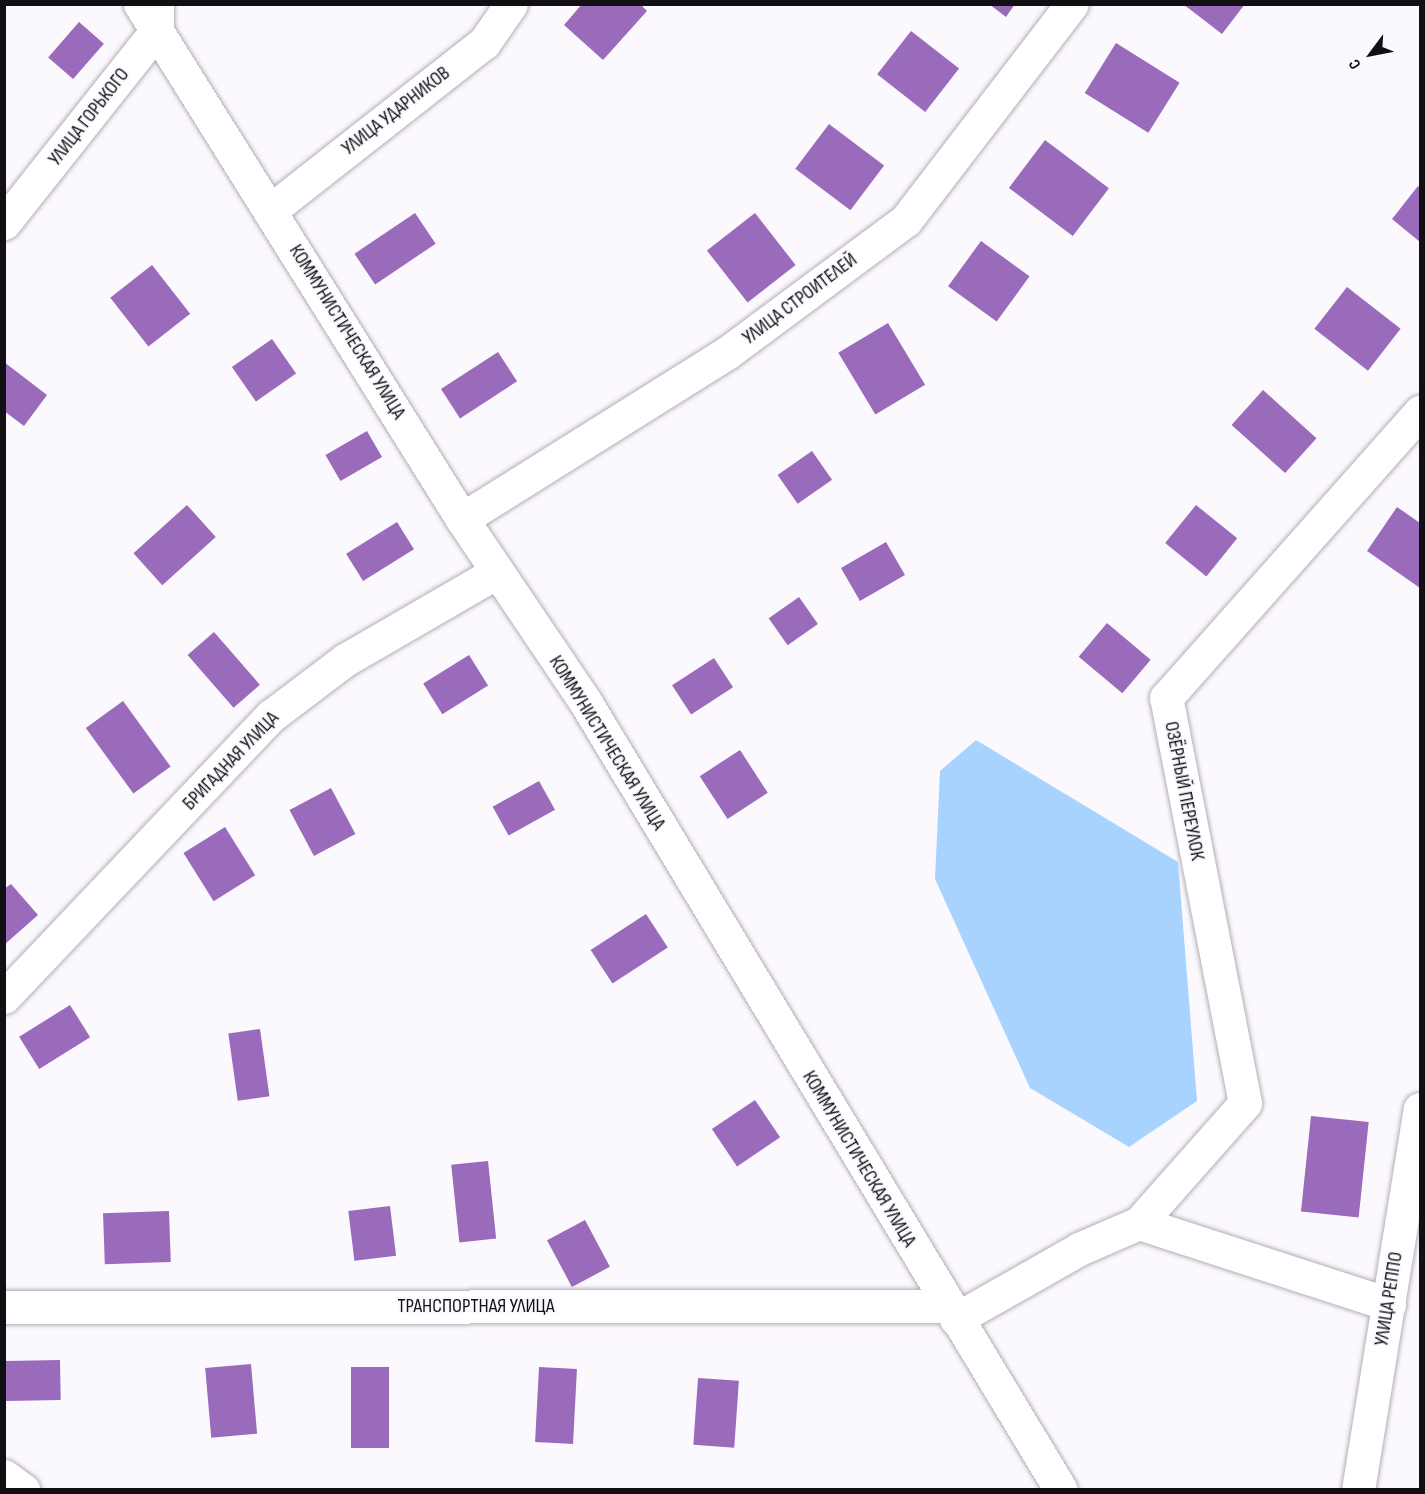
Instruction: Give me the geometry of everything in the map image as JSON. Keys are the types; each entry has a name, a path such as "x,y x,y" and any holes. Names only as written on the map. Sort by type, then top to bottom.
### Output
{"street":[{"name":"УЛИЦА УДАРНИКОВ","path":"272,209 484,43 511,4"},
{"name":"УЛИЦА СТРОИТЕЛЕЙ","path":"462,519 727,353 906,220 1072,4"},
{"name":"КОММУНИСТИЧЕСКАЯ УЛИЦА","path":"152,13 462,519 586,703 1061,1490"},
{"name":"УЛИЦА ГОРЬКОГО","path":"4,223 152,13"},
{"name":"ОЗЁРНЫЙ ПЕРЕУЛОК","path":"1139,1223 1245,1103 1166,698 1420,412"},
{"name":"БРИГАДНАЯ УЛИЦА","path":"4,997 271,716 345,660 496,572"},
{"name":"УЛИЦА РЕППО","path":"1358,1490 1420,1108"},
{"path":"952,1312 1079,1249 1139,1223 1389,1304"},
{"name":"ТРАНСПОРТНАЯ УЛИЦА","path":"4,1307 952,1312"},
{"path":"4,1476 23,1490"}],"water":[{"path":"976,740 1178,862 1197,1101 1129,1147 1030,1088 935,879 940,771"}],"building":[{"path":"582,4 640,4 647,11 603,60 564,25"},
{"path":"989,4 1015,4 1006,17"},
{"path":"1183,4 1245,4 1222,34"},
{"path":"79,22 104,44 73,79 48,57"},
{"path":"911,31 959,69 925,112 877,74"},
{"path":"1116,43 1180,83 1148,133 1085,93"},
{"path":"829,124 884,166 850,210 795,169"},
{"path":"1045,140 1109,188 1073,236 1009,188"},
{"path":"1418,186 1420,188 1420,242 1392,219"},
{"path":"415,213 436,244 375,284 354,254"},
{"path":"755,213 796,265 748,303 707,251"},
{"path":"981,241 1030,276 997,322 948,286"},
{"path":"152,265 190,314 148,346 110,298"},
{"path":"1347,287 1401,329 1368,371 1314,329"},
{"path":"888,323 925,385 875,415 838,353"},
{"path":"272,339 296,373 256,402 232,367"},
{"path":"498,352 517,381 460,418 441,389"},
{"path":"4,362 47,395 24,426 4,411"},
{"path":"1263,390 1317,438 1285,473 1232,425"},
{"path":"367,431 382,457 340,481 325,455"},
{"path":"812,451 832,480 798,504 778,475"},
{"path":"187,505 216,537 162,585 133,553"},
{"path":"1196,505 1237,538 1206,576 1165,543"},
{"path":"1397,507 1420,523 1420,588 1367,551"},
{"path":"397,522 414,549 363,581 346,554"},
{"path":"886,542 905,575 860,601 841,568"},
{"path":"799,597 818,624 788,645 769,618"},
{"path":"1107,623 1151,660 1122,693 1079,657"},
{"path":"214,632 260,685 234,708 188,655"},
{"path":"469,655 488,686 442,714 423,684"},
{"path":"714,658 733,687 691,715 672,685"},
{"path":"123,701 171,767 133,794 86,728"},
{"path":"740,750 768,793 728,819 700,776"},
{"path":"539,781 555,810 509,836 493,807"},
{"path":"331,788 355,834 314,856 290,810"},
{"path":"225,827 255,875 214,901 183,853"},
{"path":"11,884 38,915 4,945 4,889"},
{"path":"646,914 668,948 612,983 591,950"},
{"path":"70,1005 90,1037 39,1069 19,1037"},
{"path":"260,1029 269,1096 238,1101 228,1033"},
{"path":"755,1100 780,1137 737,1166 712,1129"},
{"path":"1311,1116 1369,1122 1359,1218 1301,1211"},
{"path":"488,1161 496,1239 459,1242 451,1165"},
{"path":"390,1206 396,1256 354,1261 348,1211"},
{"path":"169,1211 171,1262 105,1264 103,1213"},
{"path":"585,1220 610,1267 572,1287 547,1240"},
{"path":"60,1360 61,1400 6,1401 5,1361"},
{"path":"251,1364 257,1434 211,1438 205,1368"},
{"path":"351,1367 389,1367 389,1448 351,1448"},
{"path":"539,1367 577,1369 573,1444 535,1442"},
{"path":"698,1378 739,1381 734,1448 693,1445"}]}
